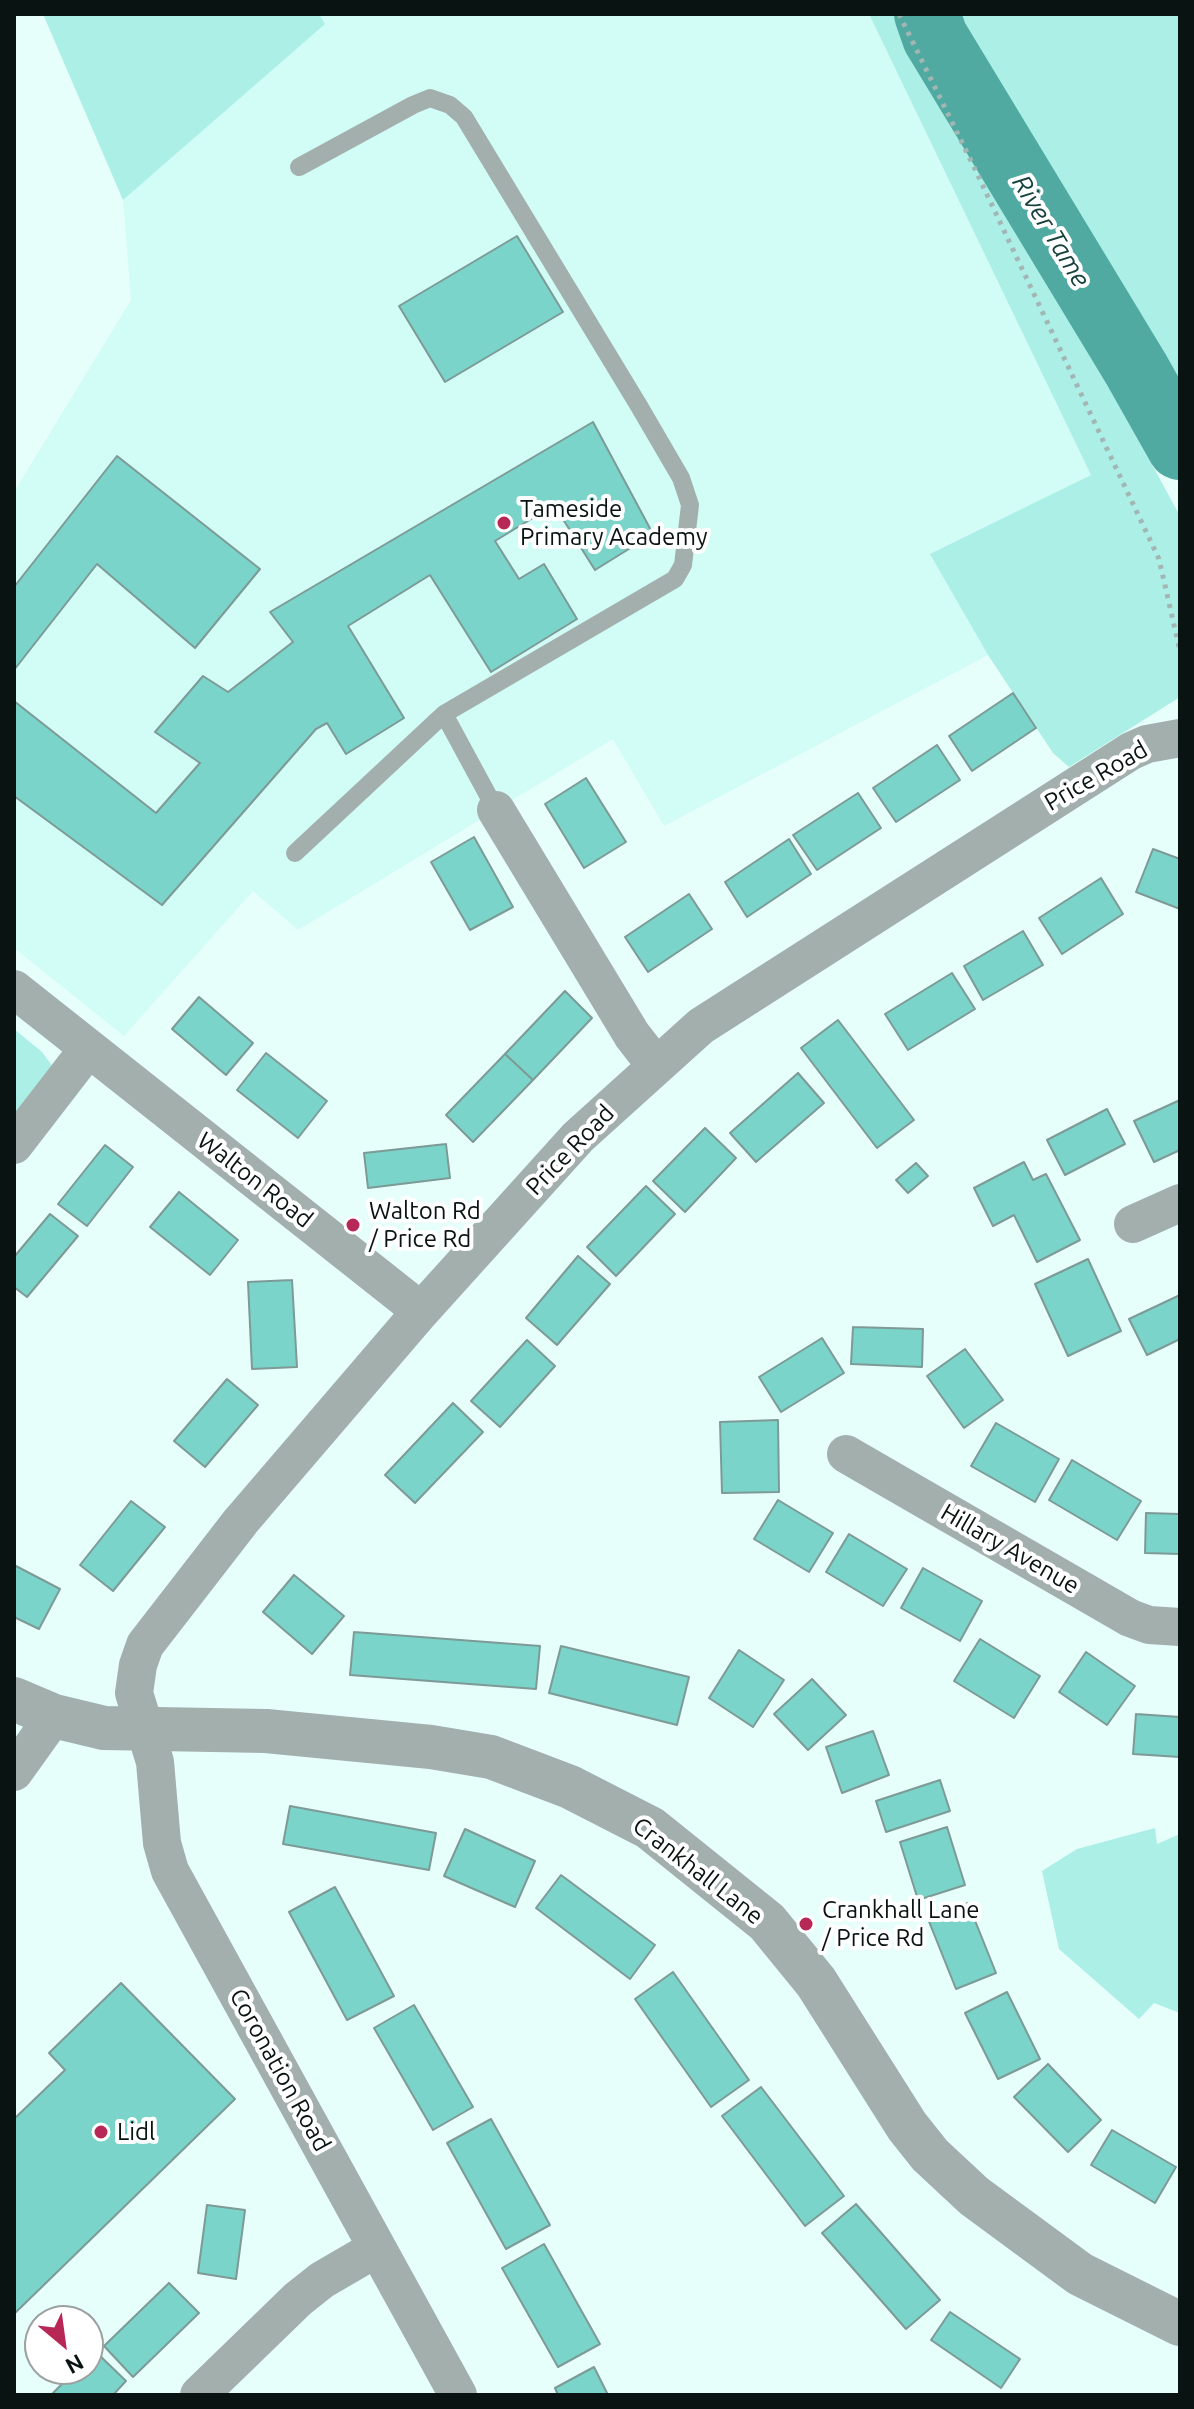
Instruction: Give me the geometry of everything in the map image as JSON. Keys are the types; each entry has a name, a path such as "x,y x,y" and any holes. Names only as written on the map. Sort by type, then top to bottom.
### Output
{"street":[{"name":"Price Road","path":"147,1730 134,1693 145,1645 241,1521 421,1311 578,1137 701,1026 1118,759 1147,744 1180,738"},
{"path":"496,810 632,1035 656,1066"},
{"name":"Walton Road","path":"14,989 421,1311"},
{"path":"14,1145 88,1049"},
{"path":"1133,1224 1180,1203"},
{"name":"Hillary Avenue","path":"846,1454 1130,1618 1149,1625 1180,1627"},
{"name":"Crankhall Lane","path":"14,1699 54,1716 104,1728 266,1731 431,1747 491,1757 570,1787 650,1828 767,1922 816,1982 907,2126 941,2166 974,2196 1080,2274 1180,2324"},
{"path":"14,1772 54,1716"},
{"name":"Coronation Road","path":"147,1730 155,1762 162,1843 170,1871 458,2395"},
{"path":"199,2395 298,2299 322,2280 377,2248"}],"lane":[{"path":"295,853 444,714 675,579 683,565 690,505 681,478 632,392 464,117 450,105 430,98 299,167"},
{"path":"444,714 496,810"}],"path":[{"path":"899,14 1159,559 1180,651"}],"shaded area":[{"path":"43,14 319,14 325,24 123,200"},
{"name":"Tameside Primary Academy","path":"320,14 869,14 1091,475 931,554 988,655 664,826 613,739 298,930 253,891 124,1036 14,948 14,492 131,300 123,200 324,24"},
{"path":"869,14 916,14 1036,252 1180,516 1180,697 1069,767 1053,753 988,655 930,554 1091,475"},
{"path":"956,14 1180,14 1180,421 1079,241"},
{"path":"14,1029 42,1052 53,1067 14,1130"},
{"path":"1155,1828 1157,1844 1180,1834 1180,2013 1154,2003 1139,2019 1059,1949 1042,1871 1077,1849"}],"building":[{"path":"517,236 563,312 445,382 399,306"},
{"path":"593,422 653,534 595,570 554,505 495,541 519,579 544,564 577,619 491,672 430,575 348,626 404,718 346,754 327,723 316,729 162,905 14,796 14,701 156,813 200,763 155,732 203,676 228,692 293,642 270,612"},
{"path":"117,456 260,569 195,648 97,564 14,670 14,587"},
{"path":"1013,693 1036,728 972,771 949,736"},
{"path":"937,745 960,780 896,822 873,788"},
{"path":"586,778 626,842 584,868 545,804"},
{"path":"858,793 881,828 817,870 793,835"},
{"path":"474,837 513,907 470,930 431,862"},
{"path":"789,839 811,874 747,917 725,882"},
{"path":"1153,849 1180,859 1180,909 1136,892"},
{"path":"1101,878 1123,914 1062,954 1039,918"},
{"path":"689,894 712,929 648,972 625,937"},
{"path":"1023,931 1043,965 983,1000 964,966"},
{"path":"952,973 975,1009 908,1050 885,1014"},
{"path":"565,991 592,1018 533,1080 505,1054"},
{"path":"199,997 253,1043 226,1075 172,1029"},
{"path":"838,1020 914,1120 877,1148 801,1048"},
{"path":"266,1053 327,1101 298,1138 237,1090"},
{"path":"505,1054 533,1080 473,1142 446,1115"},
{"path":"798,1073 824,1103 756,1162 730,1133"},
{"path":"1180,1100 1180,1150 1154,1162 1134,1121"},
{"path":"1107,1109 1125,1144 1065,1175 1047,1140"},
{"path":"705,1128 736,1158 685,1212 653,1181"},
{"path":"446,1144 450,1178 368,1188 364,1153"},
{"path":"105,1145 133,1167 87,1226 58,1204"},
{"path":"1024,1162 1033,1180 1046,1174 1080,1240 1037,1262 1014,1215 993,1226 974,1188"},
{"path":"916,1163 928,1176 908,1193 896,1180"},
{"path":"646,1186 675,1214 616,1276 587,1247"},
{"path":"179,1192 238,1240 210,1275 150,1227"},
{"path":"50,1214 78,1236 27,1297 14,1287 14,1257"},
{"path":"578,1256 610,1284 557,1345 526,1318"},
{"path":"1088,1259 1121,1331 1068,1356 1035,1284"},
{"path":"292,1280 297,1367 252,1369 248,1282"},
{"path":"1180,1295 1180,1339 1147,1355 1129,1319"},
{"path":"853,1327 923,1329 922,1367 851,1364"},
{"path":"822,1338 844,1373 781,1412 759,1377"},
{"path":"527,1340 555,1366 500,1427 471,1401"},
{"path":"965,1349 1003,1400 964,1428 927,1376"},
{"path":"227,1379 258,1405 205,1467 174,1441"},
{"path":"453,1403 483,1432 415,1503 385,1475"},
{"path":"778,1420 779,1492 722,1493 720,1422"},
{"path":"996,1423 1059,1459 1035,1502 971,1466"},
{"path":"1072,1460 1141,1501 1117,1540 1049,1500"},
{"path":"778,1500 833,1533 809,1572 754,1539"},
{"path":"131,1501 165,1527 113,1591 80,1565"},
{"path":"1146,1513 1180,1514 1180,1554 1145,1553"},
{"path":"849,1534 907,1569 883,1606 826,1572"},
{"path":"14,1565 60,1589 39,1629 14,1617"},
{"path":"923,1568 982,1601 960,1641 901,1608"},
{"path":"294,1575 344,1616 312,1654 263,1612"},
{"path":"354,1632 540,1646 536,1689 350,1675"},
{"path":"980,1639 1040,1676 1014,1718 954,1681"},
{"path":"561,1646 689,1677 677,1725 549,1693"},
{"path":"739,1650 784,1680 753,1727 709,1698"},
{"path":"1086,1652 1135,1686 1107,1725 1059,1692"},
{"path":"812,1679 846,1715 808,1750 774,1714"},
{"path":"1136,1714 1180,1717 1180,1757 1133,1754"},
{"path":"873,1731 889,1775 842,1793 826,1747"},
{"path":"940,1780 950,1811 886,1832 876,1801"},
{"path":"290,1806 436,1833 429,1870 283,1844"},
{"path":"947,1827 965,1885 918,1900 900,1842"},
{"path":"465,1829 535,1861 515,1907 444,1876"},
{"path":"561,1875 655,1945 630,1979 536,1908"},
{"path":"335,1887 394,1996 347,2020 289,1912"},
{"path":"968,1903 996,1973 956,1989 928,1919"},
{"path":"673,1972 749,2080 711,2107 635,1999"},
{"path":"121,1983 235,2099 14,2314 14,2119 65,2070 49,2053"},
{"path":"1007,1992 1040,2059 998,2079 965,2013"},
{"path":"414,2005 473,2107 433,2130 374,2028"},
{"path":"1048,2064 1101,2120 1068,2152 1014,2097"},
{"path":"761,2087 844,2196 805,2226 722,2116"},
{"path":"491,2119 550,2225 506,2249 447,2143"},
{"path":"1112,2130 1176,2167 1155,2203 1091,2165"},
{"path":"856,2204 940,2300 906,2329 822,2233"},
{"path":"207,2205 245,2210 236,2279 198,2273"},
{"path":"544,2244 600,2344 558,2367 502,2268"},
{"path":"169,2283 199,2313 133,2377 104,2346"},
{"path":"950,2312 1020,2359 1001,2388 931,2340"},
{"path":"104,2360 126,2381 113,2395 51,2395 61,2385 104,2385"},
{"path":"594,2367 608,2395 558,2395 555,2388"}],"waterway":[{"name":"River Tame","path":"927,14 935,37 1180,447"}],"place":[{"name":"Tameside Primary Academy","path":"504,523"},
{"name":"Walton Rd / Price Rd","path":"353,1225"},
{"name":"Crankhall Lane / Price Rd","path":"806,1924"},
{"name":"Lidl","path":"101,2132"}]}
